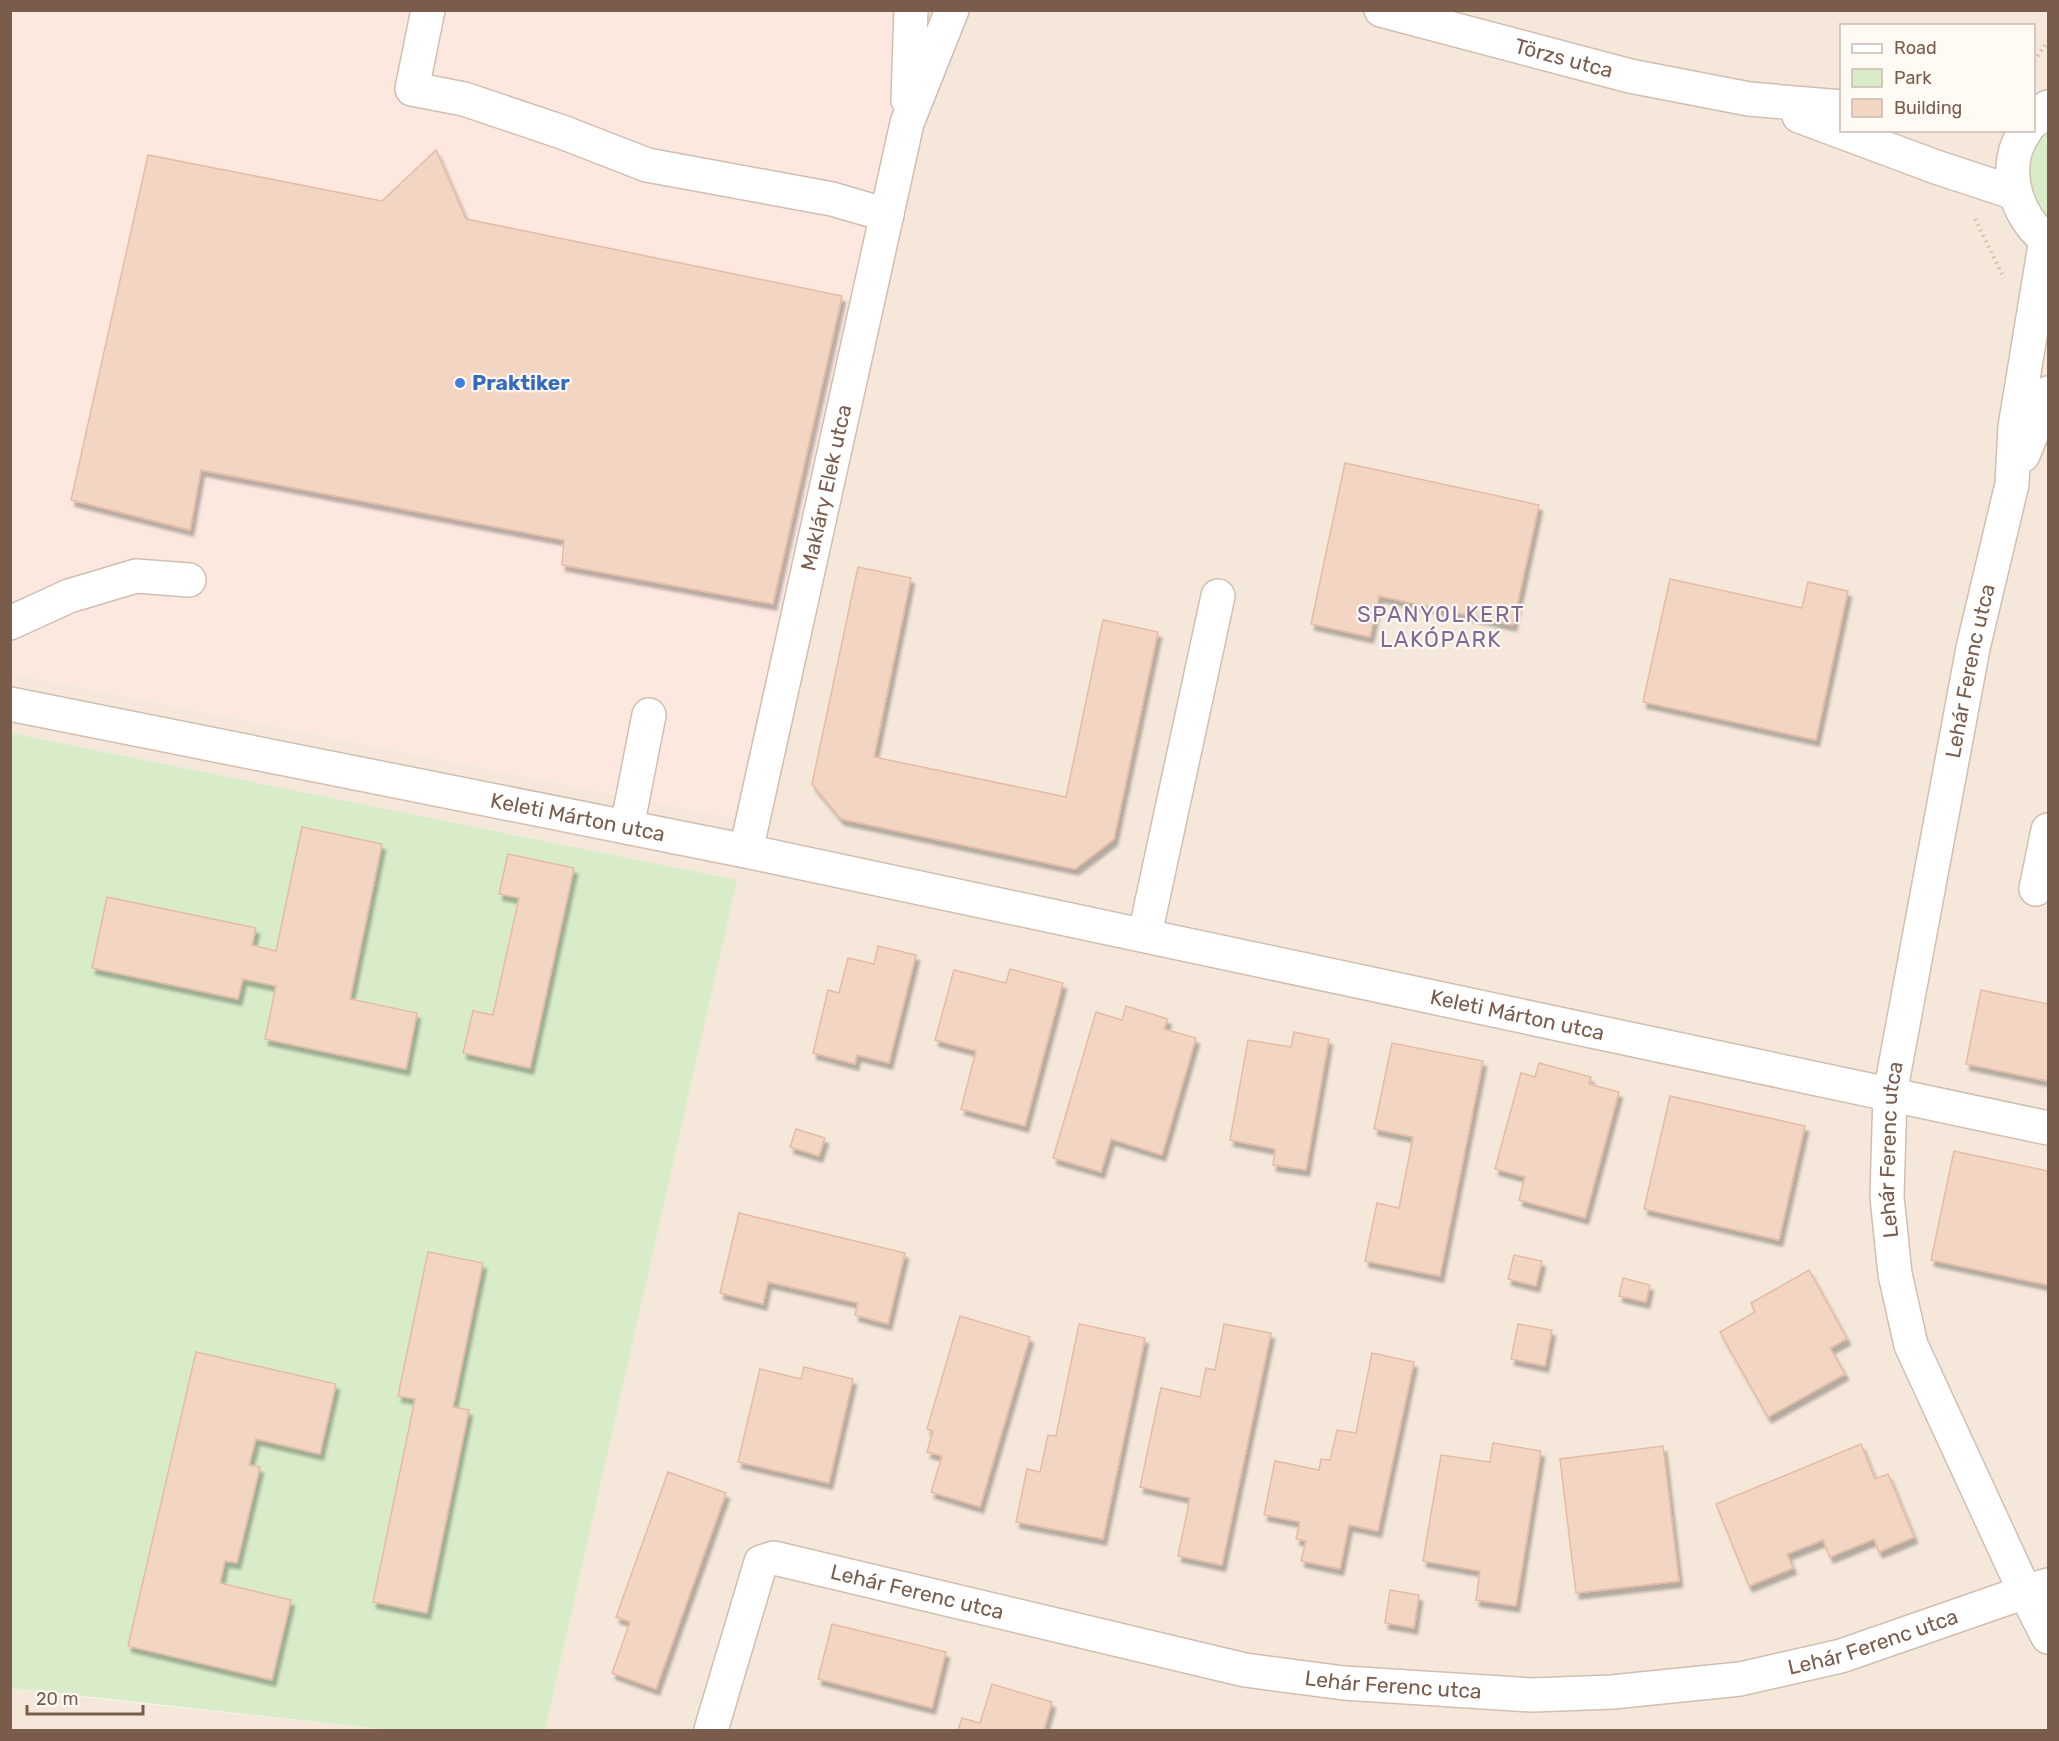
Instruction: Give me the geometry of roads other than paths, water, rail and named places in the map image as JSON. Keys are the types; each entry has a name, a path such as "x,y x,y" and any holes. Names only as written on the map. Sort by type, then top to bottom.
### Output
{"street":[{"path":"428,10 412,89 486,106 647,165 832,199 887,215"},
{"name":"Makláry Elek utca","path":"907,123 911,10"},
{"name":"Makláry Elek utca","path":"746,851 907,123 952,10"},
{"name":"Törzs utca","path":"1381,10 1630,75 1749,99 1840,107"},
{"name":"Törzs utca","path":"1749,99 1840,131"},
{"path":"2035,118 2049,107"},
{"name":"Törzs utca","path":"1844,132 1936,167 2015,193"},
{"path":"2020,132 2013,172 2015,193 2026,219 2047,240"},
{"name":"Lehár Ferenc utca","path":"2012,484 2015,427 2047,240"},
{"name":"Lehár Ferenc utca","path":"711,1731 761,1562 774,1558 1245,1670 1344,1683 1532,1695 1612,1692 1740,1679 1841,1656 2037,1589 1911,1345 1895,1274 1887,1197 1890,1094 1971,660 2012,484 2049,393"},
{"path":"10,623 69,596 136,576 189,580"},
{"path":"1145,934 1218,596"},
{"name":"Keleti Márton utca","path":"10,704 746,851 2049,1128"},
{"path":"627,827 650,715"},
{"path":"2036,889 2049,830"},
{"path":"2037,1589 2049,1637"}],"place":[{"name":"Praktiker","path":"460,383"}],"district":[{"name":"SPANYOLKERT LAKÓPARK","path":"1441,626"}]}
